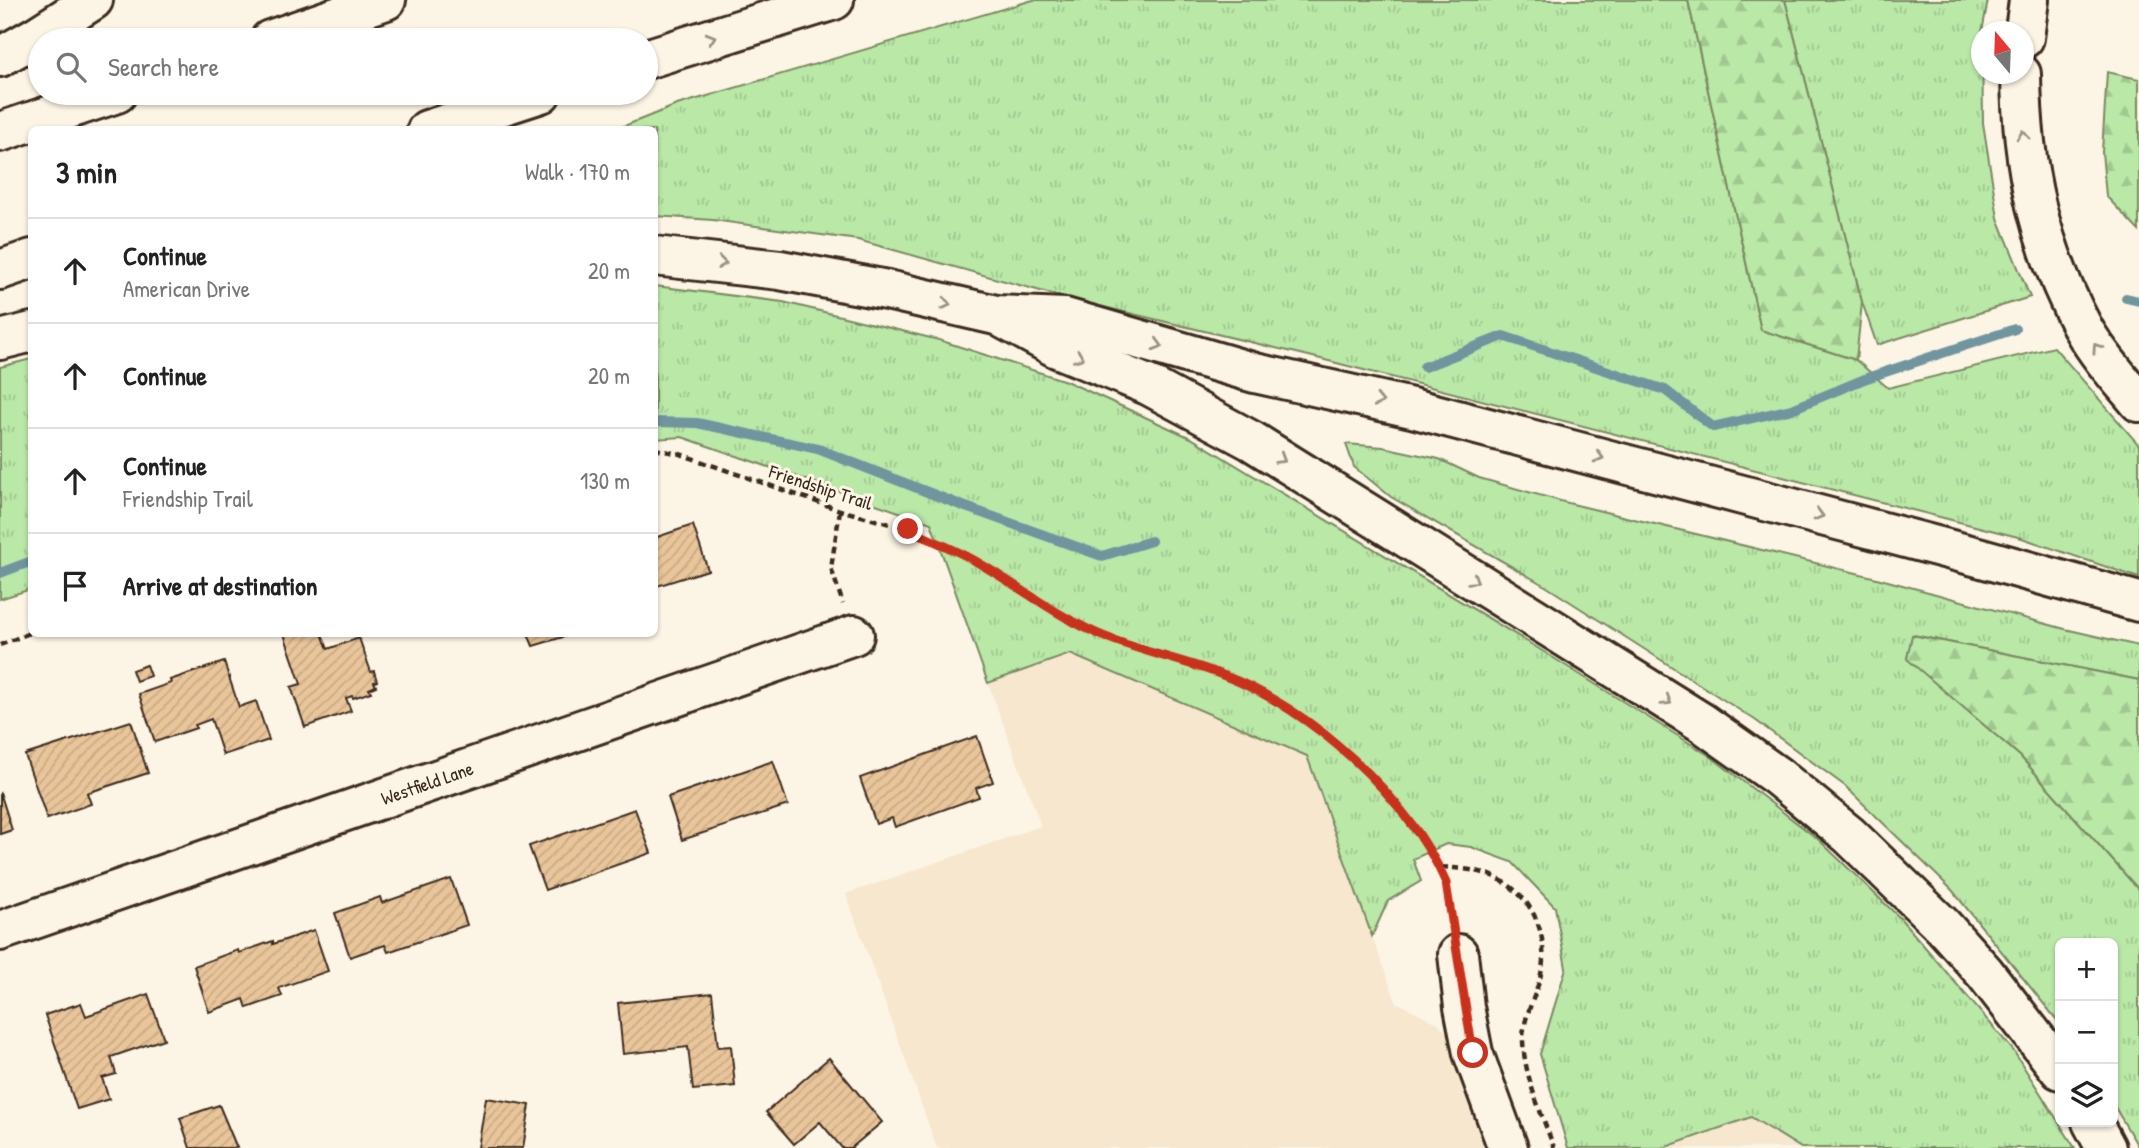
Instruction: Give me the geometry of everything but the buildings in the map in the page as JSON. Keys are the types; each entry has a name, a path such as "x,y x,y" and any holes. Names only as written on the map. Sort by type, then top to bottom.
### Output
{"main road":[{"path":"47,28 93,0"},
{"path":"305,28 387,0"},
{"path":"658,55 834,0"},
{"path":"2026,21 2029,0"},
{"path":"0,57 28,40"},
{"path":"2021,84 2023,140 2039,221 2068,297 2085,331 2139,402"},
{"path":"0,132 81,105"},
{"path":"439,126 504,105"},
{"path":"658,256 780,270 887,290 996,315 1065,318 1255,373 1412,408 2139,602"},
{"path":"0,270 28,260"},
{"path":"996,315 1057,348 1148,385 1252,441 1701,722 1777,776 1849,835 1942,925 2009,1003 2055,1064"},
{"path":"0,340 28,333"},
{"name":"Westfield Lane","path":"0,931 854,635"},
{"path":"1458,954 1473,1053 1508,1148"},
{"path":"2095,1127 2106,1148"}],"path":[{"name":"Friendship Trail","path":"658,450 680,454 840,510 908,529 971,558 1038,602 1095,633 1227,676 1296,714 1328,736 1380,785 1439,866 1446,883 1458,954"},
{"path":"840,510 831,568 854,635"},
{"path":"0,645 28,634"},
{"path":"1439,866 1489,875 1518,894 1536,915 1541,930 1543,966 1525,1023 1523,1039 1532,1088 1554,1148"}],"shaded area":[{"path":"1070,654 1307,756 1396,1002 1438,1023 1450,1037 1492,1148 937,1148 846,894 1041,826 988,683"},
{"path":"1751,1117 1801,1148 1663,1148"}],"green space":[{"path":"1033,0 1688,0 1761,330 1856,360 1888,388 2054,347 2139,445 2139,578 2022,538 1313,357 1062,297 858,240 713,220 658,216 658,126 624,126 677,105"},
{"path":"1688,0 1785,0 1862,302 1856,360 1761,330"},
{"path":"1785,0 1988,0 1984,21 1971,21 1971,84 1983,84 1983,123 1998,218 2030,297 1877,345 1862,302"},
{"path":"2107,72 2139,79 2139,231 2106,196 2102,152"},
{"path":"658,286 783,302 939,340 1066,381 1191,438 1536,647 1710,756 1819,840 1901,919 2013,1050 2055,1116 2055,1127 2062,1127 2075,1148 1801,1148 1751,1117 1663,1148 1568,1148 1540,1054 1566,968 1555,907 1512,862 1471,847 1446,844 1413,859 1421,881 1388,901 1372,936 1307,756 1070,654 988,683 931,523 682,437 658,439"},
{"path":"28,360 28,590 0,599 0,367"},
{"path":"1346,444 1383,447 1439,459 1479,478 1564,502 1873,577 2065,629 2139,646 2139,680 1913,635 1907,658 2020,756 2139,890 2139,1148 2118,1112 2118,938 2055,938 2055,1018 1952,890 1845,786 1755,720 1547,587 1391,497 1354,467"},
{"path":"1912,635 2139,680 2139,890 2020,756 1907,659"}],"waterway":[{"path":"2126,298 2139,301"},
{"path":"1424,367 1503,336 1665,390 1713,427 1792,409 1867,378 2015,329"},
{"path":"658,422 697,423 818,449 963,506 1102,556 1151,541"},
{"path":"0,573 28,562"}],"route":[{"path":"908,529 971,558 1038,602 1095,633 1227,676 1296,714 1328,736 1380,785 1439,866 1446,883 1473,1053"}]}
